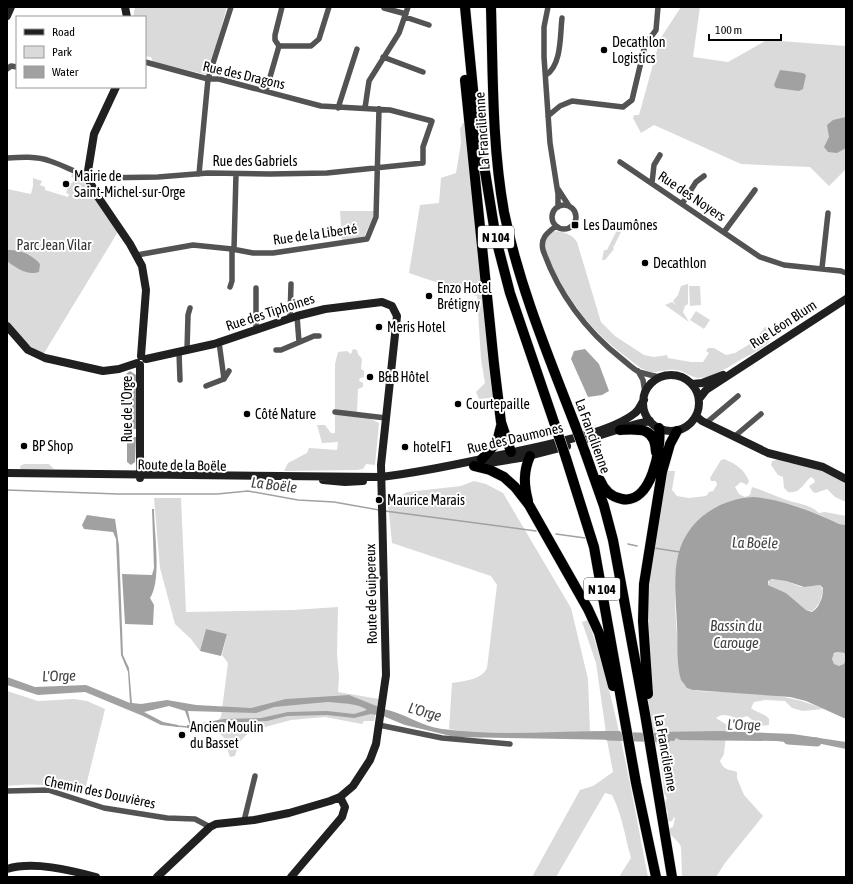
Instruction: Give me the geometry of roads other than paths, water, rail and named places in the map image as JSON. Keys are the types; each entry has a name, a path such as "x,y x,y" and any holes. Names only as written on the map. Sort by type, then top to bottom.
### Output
{"highway":[{"name":"La Francilienne","path":"465,7 466,36 480,144 496,239 517,316 584,509 594,547 627,742 656,877"},
{"name":"La Francilienne","path":"491,7 495,135 504,212 525,290 587,457 604,506 613,540 647,727 672,877"},
{"path":"466,36 463,44 466,95 501,422 511,452"},
{"path":"501,422 497,442 478,462 504,477 515,487 529,505 576,587 599,633 624,723"},
{"path":"587,457 594,466 606,491 612,496 625,500 632,499 644,491 648,484 660,447 659,428"},
{"path":"620,430 635,429 647,432 654,441 656,458"},
{"path":"647,727 650,718 643,621 644,584 662,472 670,444 677,430"},
{"path":"528,454 524,481 529,505"}],"street":[{"path":"7,16 11,7"},
{"path":"199,174 208,79 231,7"},
{"path":"266,91 278,46 274,38 282,7"},
{"path":"278,46 311,46 319,39 328,7"},
{"path":"366,108 369,81 383,56 399,33 408,7"},
{"path":"548,7 544,27 548,116 551,154 558,188 558,207 552,216 556,226 565,229 573,224 576,217 575,212 569,206 558,188"},
{"path":"548,116 566,102 623,107 632,100 645,45 656,30 658,7"},
{"path":"384,8 406,15 429,25"},
{"path":"546,75 551,71 555,64 562,18"},
{"path":"338,108 357,49"},
{"path":"383,56 423,72"},
{"name":"Rue des Dragons","path":"146,62 208,79 219,79 315,105 338,108 390,110 432,121 423,147 423,163"},
{"path":"7,69 11,66 16,67"},
{"path":"7,158 25,157 49,160 87,177 94,134 116,88"},
{"name":"Rue de la Liberté","path":"137,255 193,245 233,249 253,253 273,253 366,239 376,217 379,109"},
{"path":"652,183 654,165 660,155"},
{"name":"Rue des Noyers","path":"620,162 760,257 775,263 822,268 846,273"},
{"name":"Rue des Gabriels","path":"87,177 326,173 423,163"},
{"path":"230,287 232,281 236,174"},
{"path":"682,204 696,182 704,176"},
{"name":"Rue de l'Orge","path":"87,177 137,255 142,266 146,290 141,361 140,476"},
{"path":"724,232 755,190"},
{"path":"558,207 569,206"},
{"path":"822,268 828,213"},
{"path":"556,226 545,234 542,245 558,284 572,307 589,329 609,349 638,371 660,377 675,375 684,378 692,384 699,399 699,420"},
{"path":"291,284 294,317 299,342"},
{"path":"256,288 256,330"},
{"name":"Rue Léon Blum","path":"699,399 706,390 846,299"},
{"name":"Rue des Tiphoines","path":"7,326 28,350 45,358 103,371 119,369 141,361 219,342 294,317 325,309 378,302 392,306 397,316"},
{"path":"180,380 190,308"},
{"name":"Route de Guipereux","path":"340,796 353,786 370,760 380,721 386,675 381,479 397,316"},
{"path":"276,350 281,350 299,342 319,336"},
{"path":"219,342 224,379"},
{"path":"206,386 224,379 229,371"},
{"path":"638,371 643,380 644,410 650,421 659,428 667,431 677,430 687,426 738,396"},
{"name":"Rue Léon Blum","path":"692,384 702,383 735,371"},
{"path":"644,397 652,382 660,377"},
{"name":"Rue des Daumones","path":"478,462 511,452 528,454 613,424 636,412 644,397"},
{"path":"335,412 386,418"},
{"path":"735,436 761,414"},
{"path":"699,420 768,453 823,467 846,479"},
{"name":"Rue des Daumones","path":"381,479 528,454 620,430 640,422 650,421"},
{"path":"511,452 528,454"},
{"name":"Route de la Boële","path":"7,473 325,480 345,482 381,479"},
{"name":"Route de la Boële","path":"7,476 140,476"},
{"path":"380,721 442,738 510,744"},
{"path":"244,821 254,776"},
{"name":"Chemin des Douvières","path":"7,791 48,790 104,808 166,818 195,819 210,827"},
{"path":"157,877 210,827 216,824 244,821 289,813 340,796 345,807 342,817 291,877"},
{"path":"7,869 33,865 93,877"}],"water":[{"path":"780,70 803,73 806,75 803,89 799,91 776,88 774,85"},
{"path":"846,117 846,148 837,153 828,152 824,147 829,137 827,125 833,120"},
{"path":"7,250 17,251 29,255 40,264 39,272 26,272 14,266 7,261"},
{"path":"585,349 599,364 609,391 602,395 588,397 571,359 574,351"},
{"path":"130,371 136,375 136,429 127,428 126,374"},
{"path":"127,437 136,437 135,462 131,465 127,462"},
{"name":"Bassin du Carouge","path":"753,497 775,500 819,515 839,524 846,525 846,658 844,653 838,652 834,653 832,659 834,664 839,666 844,664 846,659 846,719 806,701 790,697 693,690 687,688 681,680 678,660 675,590 676,563 678,555 682,543 696,522 716,507 740,499","holes":["772,579 786,581 804,587 820,585 823,588 823,591 822,598 817,607 812,612 806,610 786,593 768,585 768,581"]},
{"path":"152,509 154,509 157,568 154,590 150,598 154,605 153,625 125,624 122,574 152,575 154,568"},
{"path":"87,515 115,519 119,546 123,655 129,668 132,703 141,704 167,700 196,705 251,708 286,699 349,695 379,707 377,715 371,714 354,718 327,715 287,716 267,721 228,722 194,729 187,728 187,725 190,725 185,711 169,706 144,712 163,722 178,725 178,727 161,725 85,692 38,695 7,685 7,677 35,687 86,685 130,703 128,672 121,655 116,539 113,532 84,529 82,525","holes":["327,702 354,705 367,710 354,714 327,711 288,712 261,718 224,719 191,725 188,711 256,713 274,707"]},
{"path":"206,629 227,634 221,656 200,651"},
{"path":"384,709 442,729 486,733 620,731 621,740 455,737 405,725 383,716"},
{"path":"720,731 793,734 846,742 846,749 797,739 814,745 776,741 680,740 676,738 674,741 657,739 656,732"}],"waterway":[{"name":"La Boële","path":"7,490 118,494 217,494 248,491 298,500 334,502 379,510"},
{"name":"La Boële","path":"385,511 536,531"},
{"name":"La Boële","path":"556,534 585,538"},
{"name":"La Boële","path":"628,544 637,546"},
{"name":"La Boële","path":"654,548 680,552"},
{"path":"230,722 252,721"},
{"path":"176,726 188,727"},
{"name":"L'Orge","path":"608,736 667,738"},
{"name":"L'Orge","path":"788,740 817,742"}],"place":[{"name":"Decathlon Logistics","path":"604,50"},
{"name":"Mairie de Saint-Michel-sur-Orge","path":"66,184"},
{"name":"Les Daumônes","path":"575,225"},
{"name":"Decathlon","path":"645,263"},
{"name":"Enzo Hotel Brétigny","path":"429,296"},
{"name":"Meris Hotel","path":"379,327"},
{"name":"B&B Hôtel","path":"370,377"},
{"name":"Courtepaille","path":"458,404"},
{"name":"Côté Nature","path":"247,414"},
{"name":"BP Shop","path":"24,446"},
{"name":"hotelF1","path":"405,447"},
{"name":"Maurice Marais","path":"379,500"},
{"name":"Ancien Moulin du Basset","path":"182,735"}],"park label":[{"name":"Parc Jean Vilar","path":"54,245"}]}
